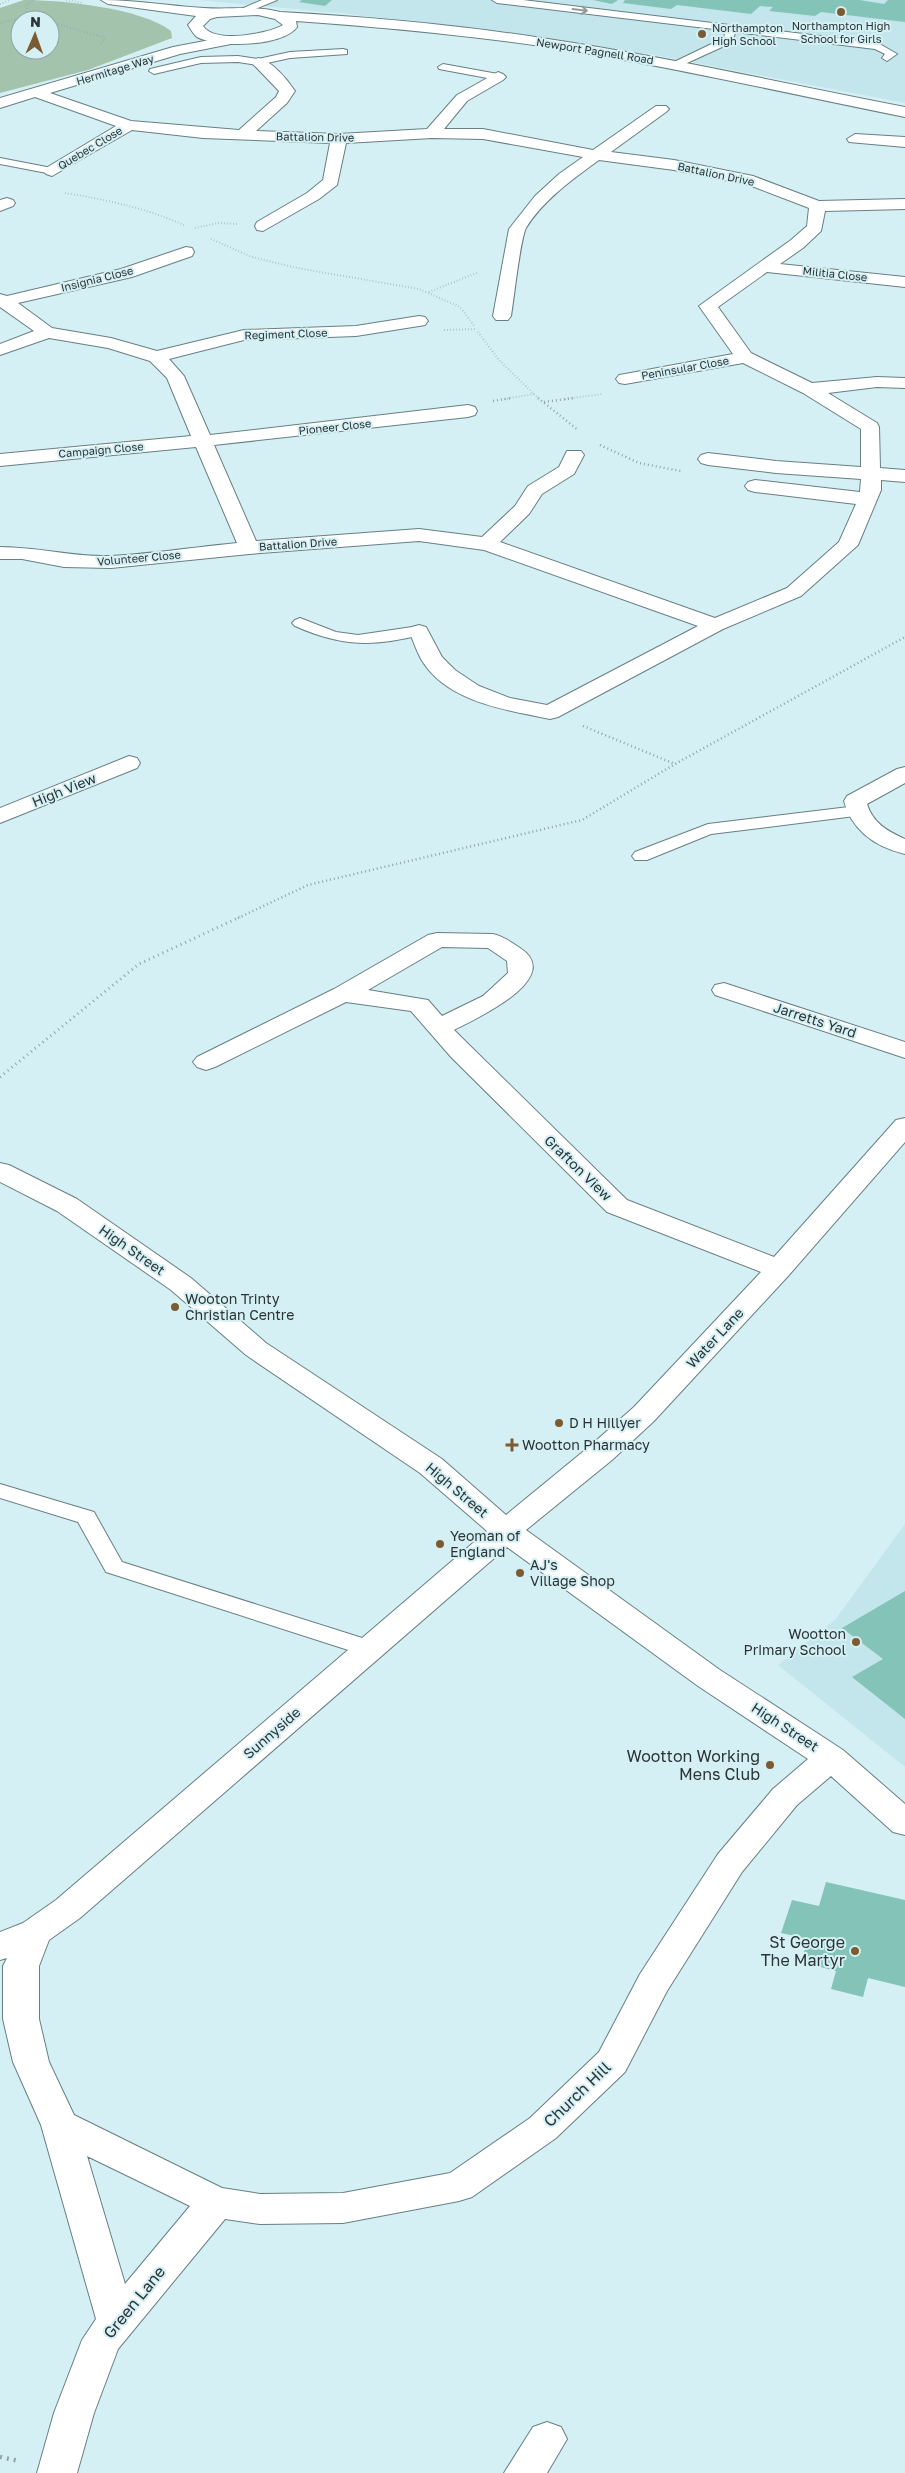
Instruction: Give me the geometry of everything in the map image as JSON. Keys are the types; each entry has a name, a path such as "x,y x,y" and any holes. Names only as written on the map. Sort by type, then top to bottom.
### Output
{"street":[{"path":"108,0 136,6 216,13"},
{"path":"136,6 195,27 208,36 231,40 262,38 285,31 321,27 407,26"},
{"name":"Newport Pagnell Road","path":"216,13 244,10 280,16 407,26 583,48 905,112"},
{"path":"178,50 193,37 195,27 205,16 216,13"},
{"path":"280,16 290,23 285,31"},
{"name":"Hermitage Way","path":"0,103 39,93 178,50 231,40"},
{"path":"242,135 282,100 287,92 280,82 258,62"},
{"path":"432,133 462,98 498,77"},
{"name":"Battalion Drive","path":"39,93 48,98 129,125 203,133 339,139 432,133 483,134 597,155 674,165 753,181 817,206"},
{"path":"502,316 517,229 536,205 565,177 661,109"},
{"name":"Quebec Close","path":"52,171 129,125"},
{"path":"263,226 313,196 331,182 339,139"},
{"path":"855,139 905,142"},
{"path":"419,631 432,659 447,675 471,691 505,703 550,712 716,625 794,592 848,545 871,490 870,427 809,389 745,357 708,306 797,244 815,227 817,206 905,204"},
{"name":"Insignia Close","path":"3,300 126,273 186,252"},
{"name":"Militia Close","path":"765,267 905,282"},
{"name":"Battalion Drive","path":"3,300 48,332 111,343 156,357 175,376 249,548 419,535 487,544 716,625"},
{"name":"Regiment Close","path":"156,357 244,334 356,331 419,321"},
{"path":"0,350 48,332"},
{"name":"Peninsular Close","path":"625,379 745,357"},
{"path":"809,389 877,382 905,383"},
{"name":"Pioneer Close","path":"202,441 423,418 468,411"},
{"name":"Campaign Close","path":"0,460 202,441"},
{"path":"487,544 522,510 535,490 568,470 574,455"},
{"path":"708,459 776,467 905,476"},
{"path":"755,486 867,499"},
{"name":"Volunteer Close","path":"0,553 22,553 64,561 111,562 249,548"},
{"name":"High View","path":"0,816 129,764"},
{"path":"905,774 855,801 858,816 878,835 905,847"},
{"path":"206,1062 343,994 437,940 493,941 519,958 520,975 492,1000 438,1028"},
{"name":"Jarretts Yard","path":"724,990 905,1050"},
{"name":"Grafton View","path":"343,994 419,1005 467,1059 617,1206 779,1269"},
{"name":"Water Lane","path":"506,1531 601,1453 644,1414 779,1269 905,1126"},
{"name":"High Street","path":"0,1171 66,1205 174,1279 256,1349 431,1466 506,1531 709,1678 831,1758 905,1823"},
{"name":"Sunnyside","path":"0,1947 34,1932 68,1909 506,1531"},
{"name":"Church Hill","path":"60,2125 216,2202 260,2209 343,2208 459,2186 544,2128 612,2062 652,1984 730,1863 785,1797 831,1758"},
{"path":"34,1932 21,1966 22,2019 31,2062 60,2125 116,2322"},
{"name":"Green Lane","path":"57,2473 74,2413 102,2340 216,2202"},
{"path":"524,2473 547,2438"}],"lane":[{"path":"244,10 272,0"},
{"path":"497,0 878,46 892,54 887,58"},
{"path":"676,65 729,40 730,32 726,28"},
{"path":"154,71 201,60 238,59 258,62 290,55 344,52"},
{"path":"443,66 498,77"},
{"path":"0,161 52,171"},
{"path":"300,623 326,636 355,641 419,631"},
{"path":"641,856 708,829 857,811"},
{"path":"0,1491 86,1517 114,1568 370,1649"}],"path":[{"path":"0,4 10,0"},
{"path":"26,10 26,5 33,0"},
{"path":"60,25 93,33 105,39 104,43 96,47"},
{"path":"58,191 120,202 155,212 201,234"},
{"path":"195,229 218,223 263,226"},
{"path":"209,238 252,257 429,292 460,307 492,352 535,394 579,431"},
{"path":"429,292 512,259"},
{"path":"544,402 600,395 625,379"},
{"path":"468,411 496,400 535,394"},
{"path":"599,444 622,459 642,465 689,472"},
{"path":"0,1077 139,964 308,885 582,820 675,764 905,637"},
{"path":"550,712 675,764"}],"shaded area":[{"name":"Northampton High School","path":"198,0 905,0 905,103 649,54 349,14"},
{"name":"Wootton Primary School","path":"905,1524 905,1767 778,1665 835,1620"}],"green space":[{"path":"24,0 79,4 141,16 171,31 172,38 88,70 0,93 0,8"}],"building":[{"path":"302,0 332,0 325,6 299,2"},
{"path":"593,0 618,0 612,4"},
{"name":"Northampton High School for Girls","path":"625,0 859,0 884,4 888,0 905,0 905,22 821,12 815,16 769,11 773,7 760,6 751,14 677,5 671,9 623,3"},
{"path":"905,1591 905,1719 852,1677 883,1659 842,1628"},
{"name":"St George The Martyr","path":"826,1882 905,1900 905,1987 868,1978 863,1997 831,1989 836,1971 801,1962 808,1939 781,1933 792,1900 819,1906"}],"place":[{"name":"Northampton High School for Girls","path":"841,12"},
{"name":"Northampton High School","path":"702,34"},
{"name":"Wooton Trinty Christian Centre","path":"175,1307"},
{"name":"D H Hillyer","path":"559,1423"},
{"name":"Wootton Pharmacy","path":"512,1445"},
{"name":"Yeoman of England","path":"440,1544"},
{"name":"AJ's Village Shop","path":"520,1573"},
{"name":"Wootton Primary School","path":"856,1642"},
{"name":"Wootton Working Mens Club","path":"770,1765"},
{"name":"St George The Martyr","path":"855,1951"}]}
